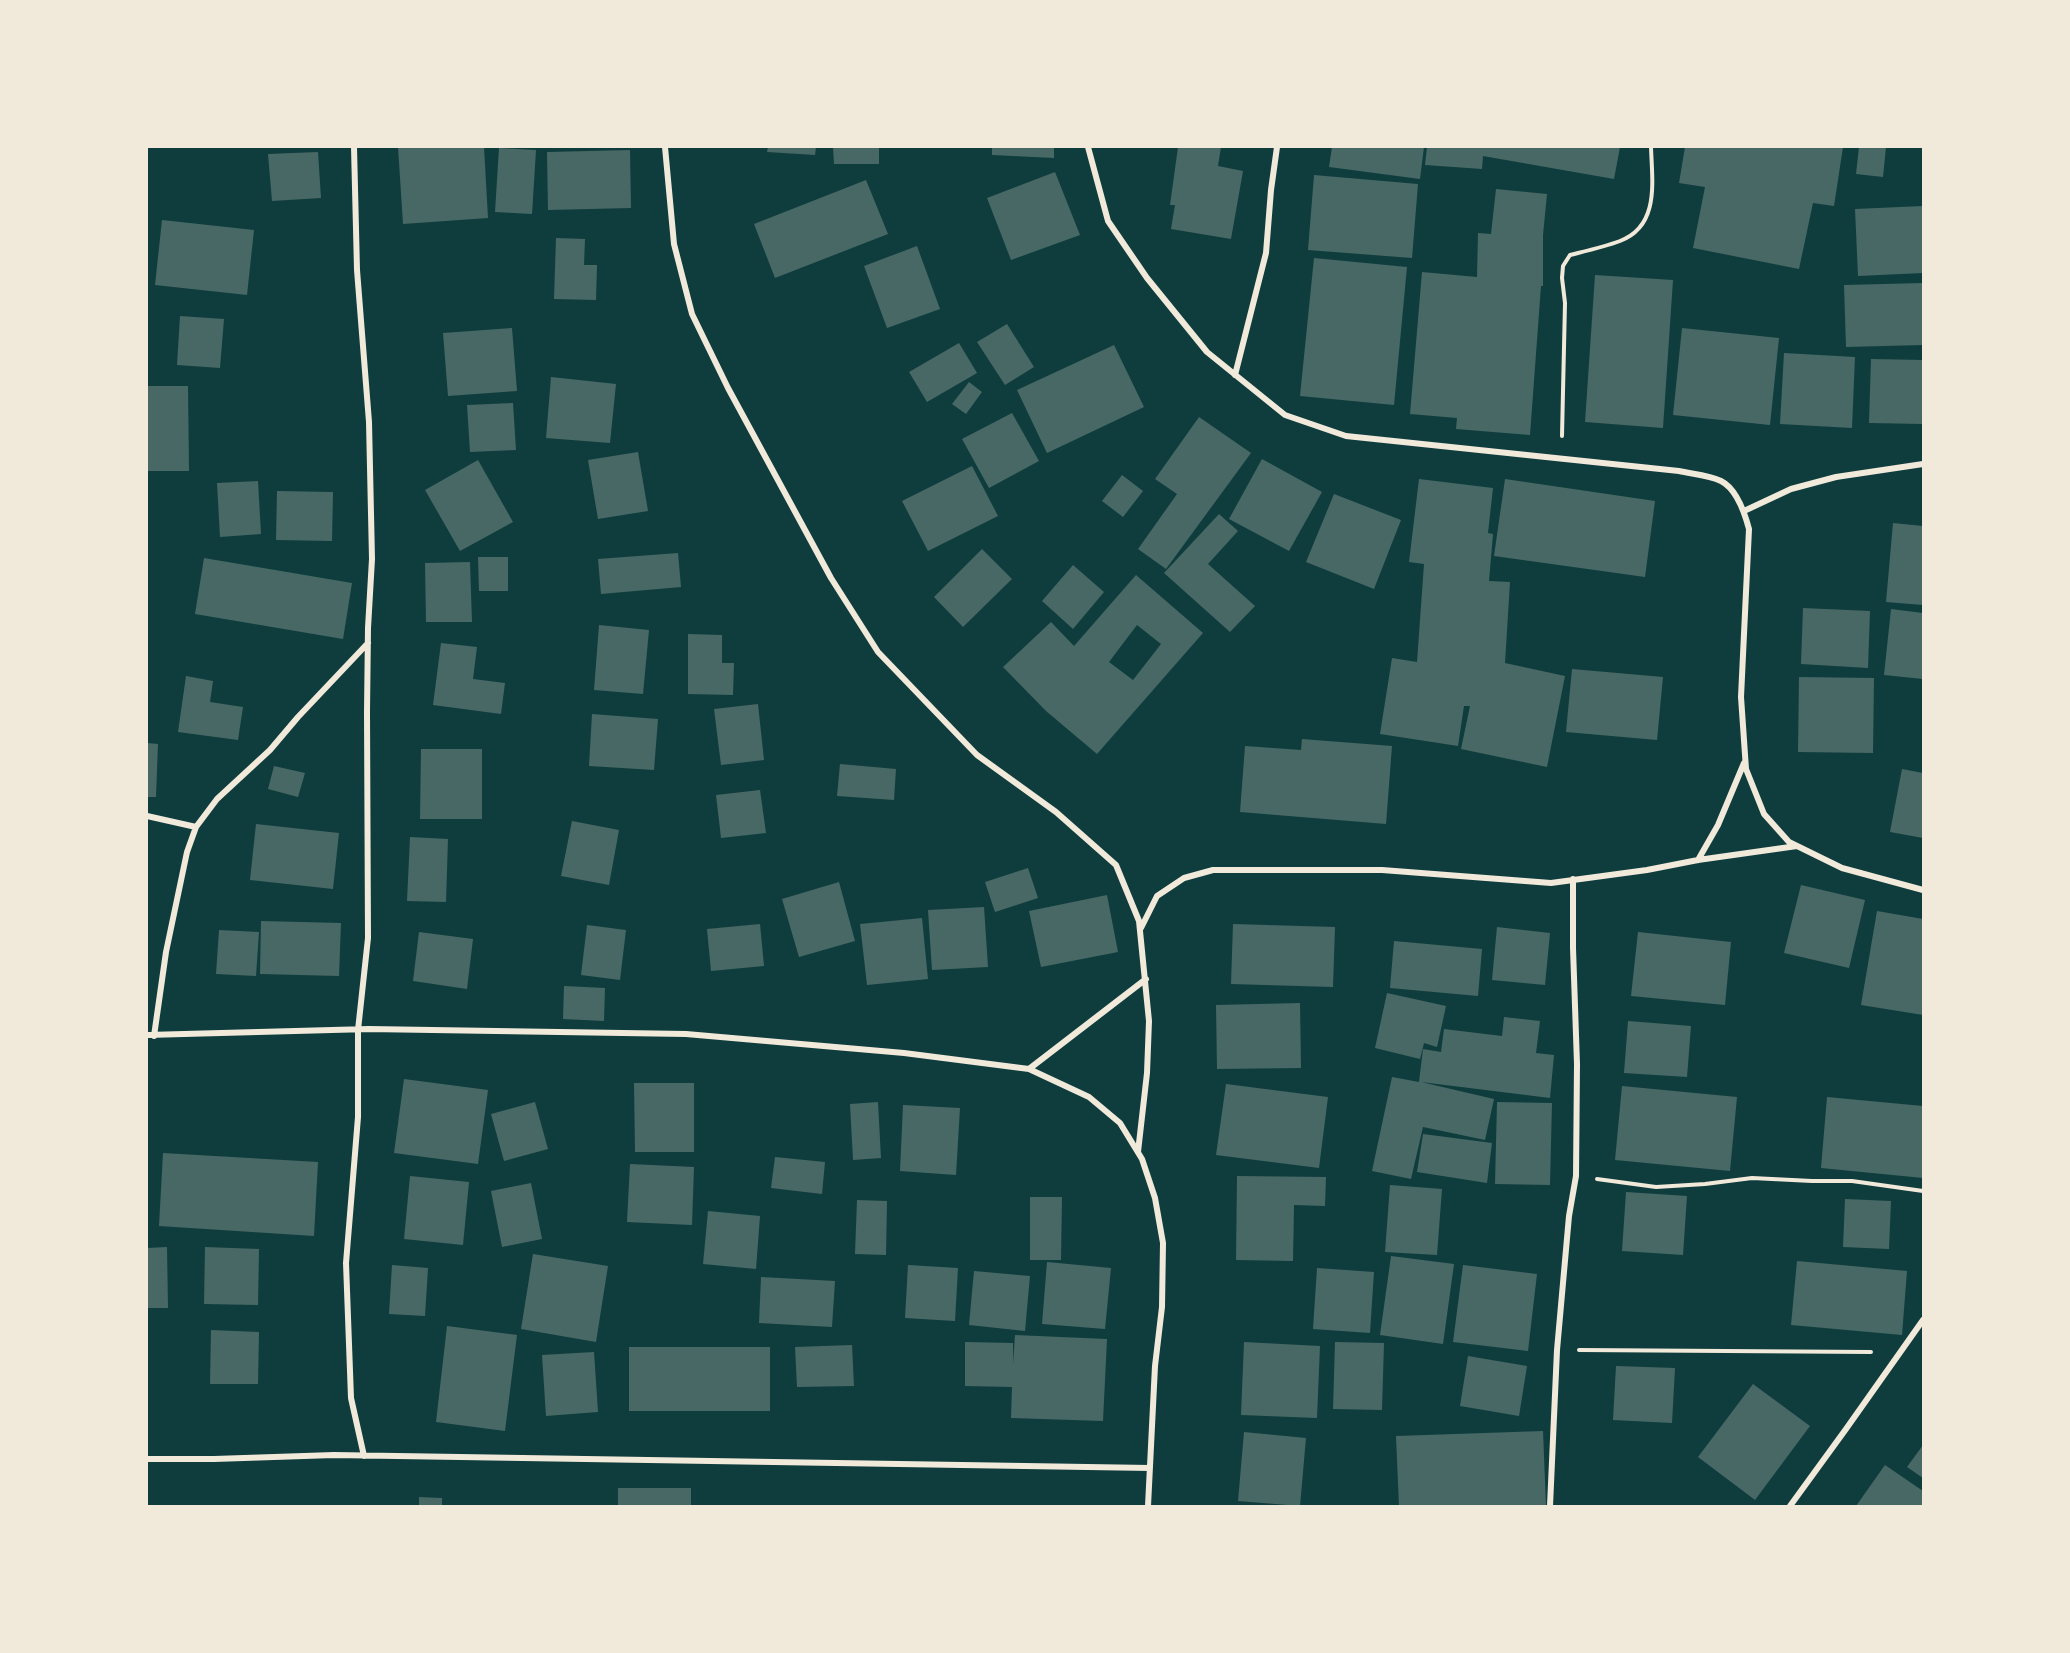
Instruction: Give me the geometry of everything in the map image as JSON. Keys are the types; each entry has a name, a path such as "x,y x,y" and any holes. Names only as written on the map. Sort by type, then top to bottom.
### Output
{"street":[{"path":"354,147 357,270 369,422 372,559 368,643 368,938 358,1030 358,1117 346,1263 351,1398 363,1456"},
{"path":"665,147 674,244 692,314 728,388 831,578 878,652 977,755 1056,812 1116,865 1141,930 1146,979 1149,1021 1138,1152"},
{"path":"1088,147 1108,221 1154,288 1207,352 1285,415 1346,436 1679,471 1722,481 1734,494 1744,512 1749,530 1741,697 1746,769 1764,814 1789,842 1842,868 1923,890"},
{"path":"1235,375 1266,253 1277,147"},
{"path":"1744,512 1791,489 1836,477 1923,464"},
{"path":"368,643 270,750 217,799 196,827 188,852 166,952 151,1036 466,1029 686,1034 904,1053 1029,1069 1089,1097 1120,1124 1142,1159 1155,1198 1163,1243 1162,1307 1155,1366 1148,1506"},
{"path":"1698,860 1718,825 1745,761"},
{"path":"147,816 196,827"},
{"path":"1141,930 1157,896 1184,878 1213,870 1382,870 1551,883 1797,846"},
{"path":"1550,1506 1557,1350 1567,1240 1576,1176 1577,1064 1573,879"},
{"path":"1029,1069 1146,979"},
{"path":"1790,1506 1923,1320"},
{"path":"147,1459 363,1456 1150,1468"}],"path":[{"path":"1562,458 1565,303 1563,266 1570,255 1622,241 1641,227 1650,210 1651,147"},
{"path":"1576,1176 1656,1187 1752,1178 1852,1181 1923,1191"},
{"path":"1557,1350 1900,1352"}],"building":[{"path":"398,147 484,147 488,218 403,224"},
{"path":"768,147 816,147 815,155 767,152"},
{"path":"833,147 879,147 879,164 834,164"},
{"path":"992,147 1054,147 1054,158 992,155"},
{"path":"1178,147 1221,147 1218,166 1243,171 1231,239 1171,229 1175,205 1170,205"},
{"path":"1332,147 1424,147 1420,179 1329,167"},
{"path":"1427,147 1620,147 1614,179 1483,156 1482,169 1425,165"},
{"path":"1685,147 1843,147 1834,206 1813,203 1799,269 1693,248 1705,187 1679,183"},
{"path":"1859,147 1886,147 1883,177 1856,174"},
{"path":"499,148 536,150 532,214 495,212"},
{"path":"630,150 631,208 548,210 547,152"},
{"path":"318,152 321,198 272,201 268,154"},
{"path":"1055,172 1080,235 1011,260 987,198"},
{"path":"1314,175 1418,184 1412,258 1308,250"},
{"path":"866,180 888,234 775,278 754,224"},
{"path":"1496,189 1547,194 1543,235 1543,286 1541,286 1530,435 1456,429 1457,418 1410,414 1422,272 1477,277 1478,233 1491,234"},
{"path":"1923,206 1923,273 1858,276 1855,209"},
{"path":"162,220 254,230 247,295 155,285"},
{"path":"556,238 585,239 584,265 597,265 596,300 554,299"},
{"path":"917,246 940,309 887,328 864,266"},
{"path":"1314,258 1407,267 1394,405 1300,396"},
{"path":"1595,275 1673,280 1663,428 1585,422"},
{"path":"1923,283 1923,345 1846,347 1844,285"},
{"path":"180,316 224,319 220,368 177,365"},
{"path":"1007,324 1034,367 1005,385 977,342"},
{"path":"512,328 517,391 448,396 443,333"},
{"path":"1682,328 1779,338 1770,425 1673,415"},
{"path":"959,343 977,373 927,402 909,372"},
{"path":"1114,345 1144,407 1047,453 1017,390"},
{"path":"1784,353 1855,357 1852,428 1780,424"},
{"path":"1871,359 1923,360 1923,424 1869,423"},
{"path":"551,377 616,384 610,443 546,438"},
{"path":"969,382 982,392 966,414 952,404"},
{"path":"147,386 188,386 189,471 147,471"},
{"path":"513,403 516,450 470,452 467,405"},
{"path":"1012,413 1039,461 989,488 962,439"},
{"path":"1199,417 1251,453 1166,569 1138,549 1177,494 1155,479"},
{"path":"638,452 648,511 598,519 588,460"},
{"path":"1262,459 1322,492 1289,551 1229,519"},
{"path":"478,460 513,522 460,551 425,490"},
{"path":"972,466 998,516 928,551 902,501"},
{"path":"1122,475 1143,491 1123,517 1102,501"},
{"path":"1419,479 1493,488 1488,533 1493,534 1489,581 1510,582 1505,663 1565,676 1547,767 1461,749 1470,706 1464,706 1458,746 1380,734 1392,658 1417,662 1424,564 1409,562"},
{"path":"1505,479 1655,501 1645,577 1494,556"},
{"path":"258,481 261,534 220,537 217,483"},
{"path":"277,491 333,492 332,541 276,540"},
{"path":"1334,494 1401,520 1374,589 1306,562"},
{"path":"1219,514 1238,531 1208,564 1255,606 1230,632 1164,573"},
{"path":"1893,523 1923,526 1923,605 1886,602"},
{"path":"982,549 1012,579 963,627 934,597"},
{"path":"678,553 681,587 601,594 598,559"},
{"path":"478,557 508,557 508,591 479,591"},
{"path":"204,558 352,583 343,639 195,614"},
{"path":"470,562 472,622 426,622 425,563"},
{"path":"1073,565 1104,592 1073,629 1042,601"},
{"path":"1136,575 1203,633 1097,754 1046,711 1003,667 1051,622 1074,646","holes":["1137,625 1161,644 1133,680 1109,662"]},
{"path":"1803,608 1870,611 1868,668 1801,664"},
{"path":"1891,609 1923,613 1923,679 1884,675"},
{"path":"599,625 649,630 643,694 594,690"},
{"path":"688,634 722,635 722,663 734,663 733,695 688,694"},
{"path":"441,643 477,647 473,679 505,683 501,714 433,705"},
{"path":"1572,669 1663,677 1657,740 1566,732"},
{"path":"186,676 213,681 210,702 243,707 238,740 178,732"},
{"path":"1799,677 1874,678 1873,753 1798,752"},
{"path":"758,704 764,760 721,765 714,709"},
{"path":"592,714 658,719 654,770 589,766"},
{"path":"1302,739 1392,746 1386,824 1240,812 1245,746 1301,750"},
{"path":"147,743 158,744 156,797 147,797"},
{"path":"421,749 482,749 482,819 420,819"},
{"path":"840,764 896,769 894,800 837,796"},
{"path":"274,766 305,773 298,797 268,789"},
{"path":"1902,769 1923,773 1923,838 1890,832"},
{"path":"760,790 766,833 721,838 716,795"},
{"path":"572,821 619,830 609,885 561,876"},
{"path":"256,824 339,833 333,889 250,880"},
{"path":"410,837 448,839 446,902 407,901"},
{"path":"1028,868 1038,898 995,912 985,882"},
{"path":"839,882 855,941 799,957 782,899"},
{"path":"1801,885 1865,900 1849,968 1784,953"},
{"path":"1107,895 1118,952 1041,967 1029,911"},
{"path":"984,907 988,967 932,970 928,910"},
{"path":"1877,911 1923,919 1923,1015 1861,1005"},
{"path":"922,918 928,979 867,985 860,924"},
{"path":"261,921 341,923 339,976 260,974"},
{"path":"760,924 764,966 711,971 707,929"},
{"path":"1233,924 1335,927 1333,987 1231,984"},
{"path":"587,925 626,930 620,980 581,975"},
{"path":"1497,927 1550,933 1545,985 1492,980"},
{"path":"219,930 259,932 256,976 216,974"},
{"path":"419,932 473,939 467,989 413,981"},
{"path":"1638,932 1731,942 1725,1005 1631,996"},
{"path":"1394,941 1482,949 1478,996 1390,988"},
{"path":"564,986 605,988 604,1021 563,1019"},
{"path":"1387,993 1446,1006 1437,1047 1424,1043 1420,1059 1375,1048"},
{"path":"1300,1003 1301,1068 1217,1069 1216,1005"},
{"path":"1504,1017 1540,1021 1536,1053 1554,1055 1550,1098 1421,1082 1494,1099 1485,1140 1423,1127 1411,1179 1372,1171 1392,1077 1419,1082 1423,1049 1441,1052 1444,1029 1502,1036"},
{"path":"1628,1021 1691,1026 1687,1077 1624,1073"},
{"path":"404,1079 488,1090 478,1164 394,1153"},
{"path":"634,1083 694,1083 694,1152 635,1152"},
{"path":"1226,1084 1328,1097 1319,1168 1216,1155"},
{"path":"1622,1086 1737,1097 1730,1171 1615,1160"},
{"path":"1827,1097 1923,1106 1923,1178 1821,1168"},
{"path":"535,1102 548,1149 504,1161 491,1114"},
{"path":"878,1102 881,1158 853,1160 850,1104"},
{"path":"1497,1102 1552,1103 1550,1185 1495,1184"},
{"path":"903,1105 960,1108 956,1175 900,1171"},
{"path":"1423,1134 1492,1143 1487,1183 1417,1172"},
{"path":"163,1153 318,1162 314,1236 159,1226"},
{"path":"775,1157 825,1162 822,1194 771,1188"},
{"path":"630,1164 694,1167 692,1225 627,1222"},
{"path":"410,1176 469,1182 463,1245 404,1239"},
{"path":"1237,1176 1326,1177 1325,1206 1294,1205 1293,1261 1236,1260"},
{"path":"531,1183 542,1239 502,1247 491,1191"},
{"path":"1390,1185 1442,1189 1437,1255 1385,1252"},
{"path":"1626,1192 1687,1196 1683,1255 1622,1251"},
{"path":"1030,1197 1062,1197 1061,1260 1030,1260"},
{"path":"1845,1199 1891,1201 1889,1249 1843,1247"},
{"path":"857,1200 887,1201 886,1255 855,1254"},
{"path":"708,1211 760,1216 756,1269 703,1264"},
{"path":"167,1247 168,1308 147,1308 147,1248"},
{"path":"205,1247 259,1249 258,1305 204,1304"},
{"path":"533,1254 608,1266 596,1342 521,1329"},
{"path":"1391,1256 1454,1264 1443,1344 1380,1335"},
{"path":"1797,1261 1907,1271 1902,1335 1791,1325"},
{"path":"1047,1262 1111,1268 1105,1329 1042,1324"},
{"path":"392,1265 428,1268 425,1316 389,1314"},
{"path":"908,1265 958,1268 955,1321 905,1318"},
{"path":"1463,1265 1537,1274 1528,1351 1453,1342"},
{"path":"1317,1268 1374,1272 1370,1333 1313,1329"},
{"path":"974,1271 1030,1276 1025,1331 969,1325"},
{"path":"761,1277 835,1281 832,1327 759,1323"},
{"path":"447,1326 517,1335 505,1431 436,1422"},
{"path":"211,1330 259,1332 258,1384 210,1384"},
{"path":"1015,1335 1107,1339 1103,1421 1011,1418 1012,1387 965,1386 965,1342 1013,1343 1013,1364"},
{"path":"1244,1342 1320,1346 1317,1418 1241,1415"},
{"path":"1335,1342 1384,1343 1382,1410 1333,1409"},
{"path":"852,1345 854,1386 797,1387 795,1347"},
{"path":"629,1347 770,1347 770,1411 629,1411"},
{"path":"594,1352 598,1412 546,1416 542,1355"},
{"path":"1468,1356 1527,1366 1519,1416 1460,1406"},
{"path":"1616,1366 1675,1368 1672,1423 1613,1420"},
{"path":"1753,1384 1810,1426 1755,1500 1698,1457"},
{"path":"1543,1431 1546,1506 1399,1506 1396,1436"},
{"path":"1244,1432 1306,1438 1300,1506 1238,1501"},
{"path":"1923,1445 1923,1478 1907,1467"},
{"path":"1885,1465 1923,1491 1923,1506 1856,1506"},
{"path":"618,1488 691,1488 691,1506 618,1506"},
{"path":"419,1497 442,1498 442,1506 419,1506"}]}
